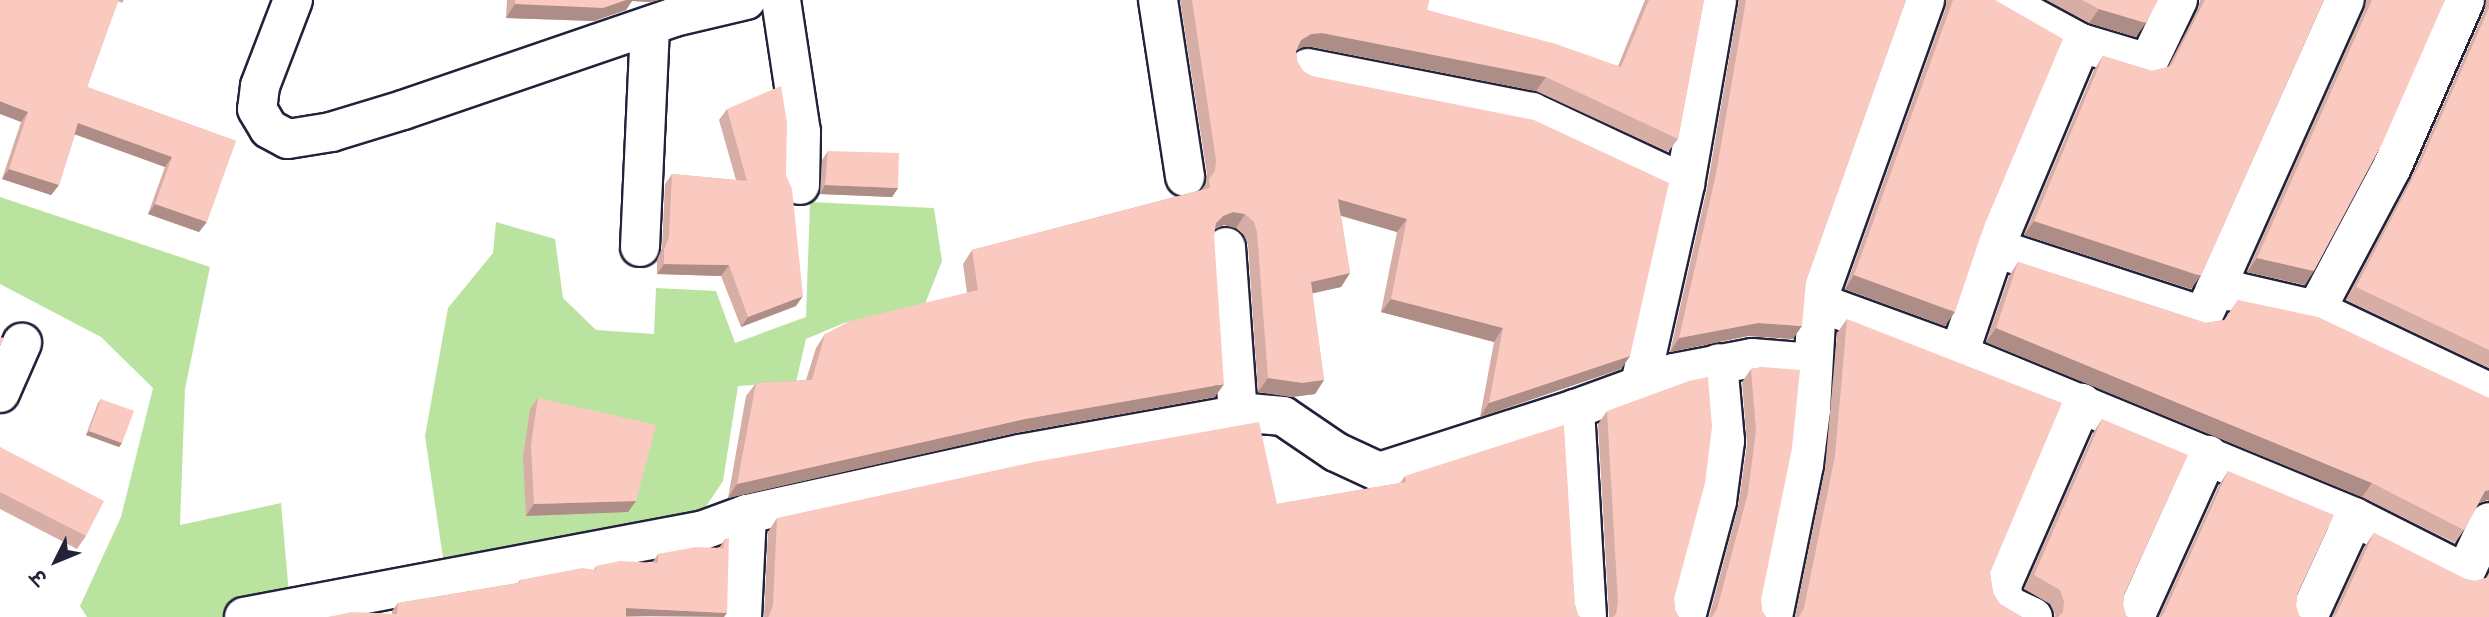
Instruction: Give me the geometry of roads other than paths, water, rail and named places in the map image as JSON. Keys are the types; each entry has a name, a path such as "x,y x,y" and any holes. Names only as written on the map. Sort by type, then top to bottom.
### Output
{"street":[{"path":"293,0 260,86 257,109 269,129 288,139 331,132 650,26 746,0"},
{"path":"781,0 800,122 800,185"},
{"path":"1158,0 1185,177"},
{"path":"1640,384 1685,184 1717,0"},
{"path":"1780,614 1804,465 1816,302 1925,0"},
{"path":"2015,3 2081,43 2148,63 2178,0"},
{"path":"1995,247 2203,316 2345,0"},
{"path":"2316,310 2392,167 2465,0"},
{"path":"640,247 650,26"},
{"path":"1959,354 1995,247 2081,43"},
{"path":"1308,68 1532,111 1685,184"},
{"path":"1226,247 1238,415"},
{"path":"2215,290 2238,292 2316,310 2489,392"},
{"path":"1816,302 1959,354 2208,455 2354,517 2477,579 2489,522"},
{"path":"0,393 22,342"},
{"path":"244,617 688,534 747,514 1020,454 1238,415 1283,416 1336,452 1379,472 1575,409 1640,384 1718,363 1752,358 1813,363"},
{"path":"1686,617 1717,501 1724,451 1718,363"},
{"path":"2033,617 2009,606 2003,596 2002,585 2082,403"},
{"path":"1575,409 1587,617"},
{"path":"2135,617 2208,455"},
{"path":"742,617 747,514"},
{"path":"2308,617 2354,517"}]}
